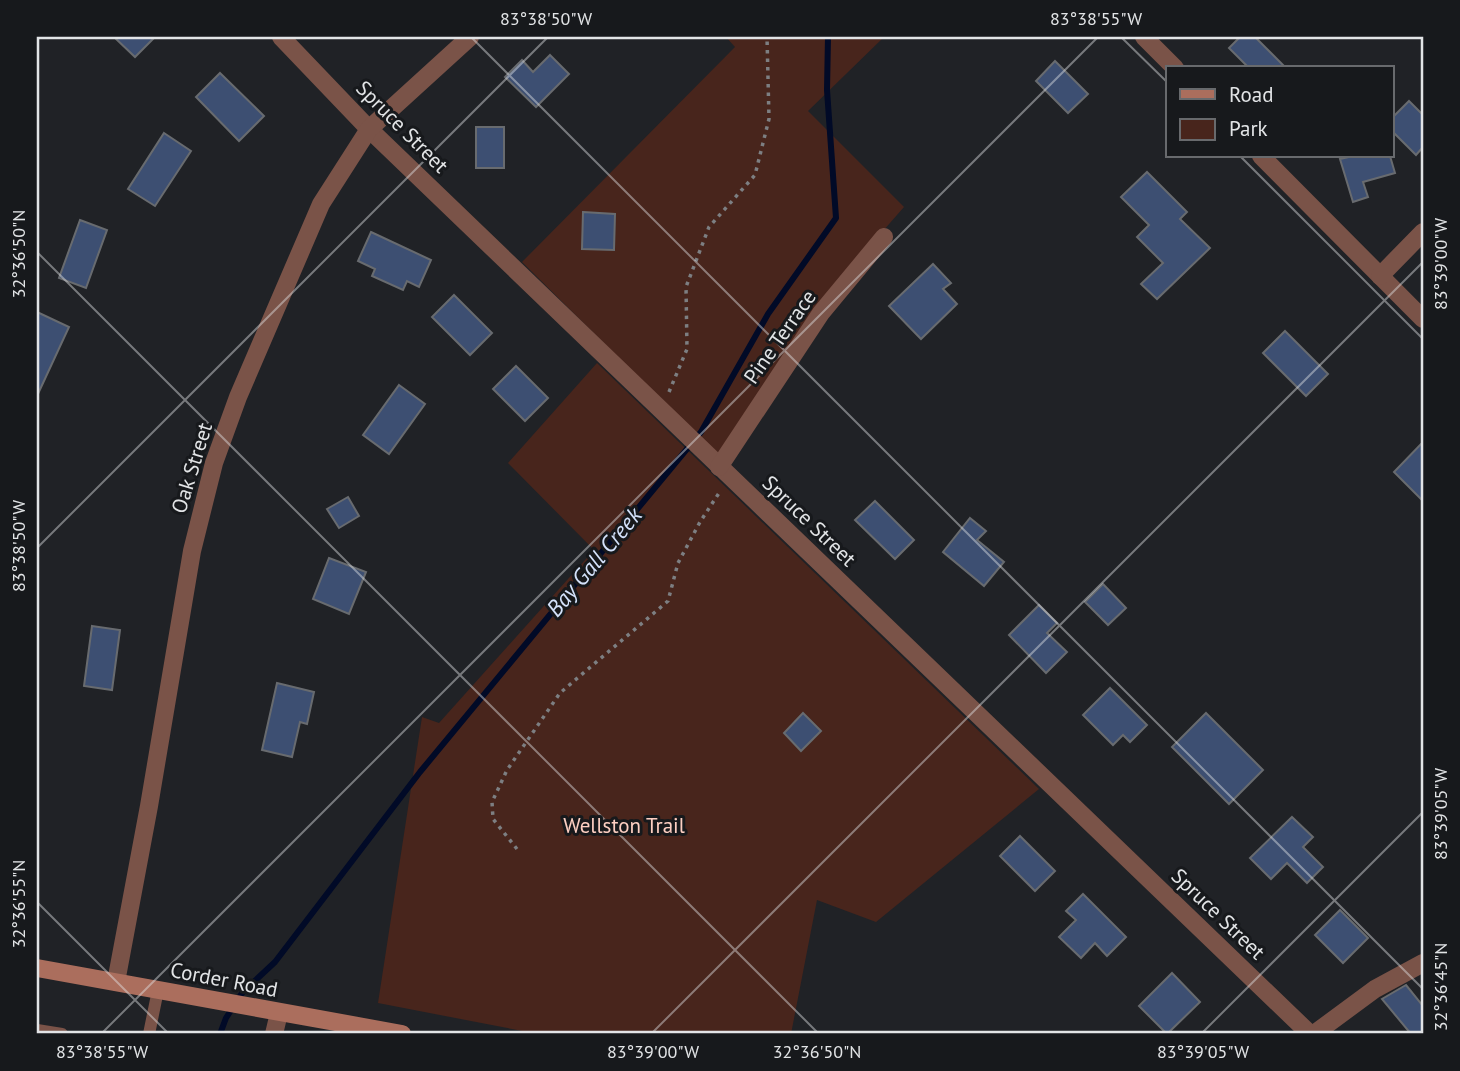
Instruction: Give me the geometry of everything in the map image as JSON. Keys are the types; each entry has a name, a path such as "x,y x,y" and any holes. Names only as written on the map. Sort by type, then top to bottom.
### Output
{"street":[{"name":"Spruce Street","path":"281,37 369,129 1312,1034"},
{"name":"Oak Street","path":"116,982 192,551 214,463 256,351 321,204 369,129 470,37"},
{"path":"1144,37 1173,66"},
{"path":"1263,158 1423,319"},
{"path":"1380,276 1423,232"},
{"name":"Pine Terrace","path":"720,467 821,313 884,237"},
{"path":"1312,1034 1375,989 1423,964"},
{"name":"Corder Road","path":"37,968 402,1034"},
{"path":"274,1034 279,1013"}],"lane":[{"path":"149,1034 158,990"},
{"path":"37,1030 62,1034"}],"path":[{"path":"667,415 687,349 685,287 709,227 755,174 769,119 767,37"},
{"path":"517,849 493,819 492,802 507,770 560,693 668,601 678,564 700,522 720,467"}],"green space":[{"path":"726,37 884,37 808,111 904,207 811,313 719,457 522,262 735,47"},
{"name":"Wellston Trail","path":"597,363 1039,789 876,922 817,900 791,1034 538,1034 378,1003 422,717 439,723 594,550 508,463"}],"building":[{"path":"114,37 155,37 135,57"},
{"path":"1240,37 1255,37 1284,66 1247,66 1229,48"},
{"path":"550,55 569,74 536,107 505,77 522,60 533,72"},
{"path":"1055,61 1088,94 1068,113 1036,81"},
{"path":"220,73 264,116 239,141 196,97"},
{"path":"1409,101 1423,115 1423,147 1416,155 1394,133 1394,116"},
{"path":"476,127 504,127 504,168 476,168"},
{"path":"164,133 191,151 155,206 128,189"},
{"path":"1391,158 1395,173 1363,182 1368,197 1353,202 1340,159"},
{"path":"1147,172 1187,212 1180,219 1210,248 1157,299 1141,284 1163,263 1137,237 1149,225 1121,197"},
{"path":"583,212 615,214 614,250 582,249"},
{"path":"80,220 107,230 86,288 59,278"},
{"path":"371,232 431,260 419,287 407,281 403,290 372,276 375,269 358,261"},
{"path":"933,264 951,283 943,289 957,304 921,339 889,306"},
{"path":"454,295 492,333 470,355 432,317"},
{"path":"37,312 69,327 37,396"},
{"path":"1285,331 1328,374 1306,396 1263,353"},
{"path":"516,366 548,398 525,421 493,389"},
{"path":"399,385 425,404 389,454 363,435"},
{"path":"1423,442 1423,501 1394,472"},
{"path":"348,497 359,516 339,528 327,509"},
{"path":"875,501 914,540 895,559 855,520"},
{"path":"970,518 986,531 977,540 1004,562 984,586 943,552"},
{"path":"329,558 366,572 349,614 313,599"},
{"path":"1103,584 1126,608 1108,625 1085,602"},
{"path":"1039,605 1057,623 1047,633 1067,652 1046,673 1009,635"},
{"path":"92,626 120,630 112,690 84,686"},
{"path":"277,683 314,692 307,724 300,722 292,757 262,750"},
{"path":"1110,688 1147,725 1130,742 1123,735 1113,745 1083,715"},
{"path":"803,713 821,731 801,751 784,733"},
{"path":"1206,713 1263,770 1229,804 1172,747"},
{"path":"1292,817 1313,837 1303,847 1323,867 1307,883 1287,863 1271,879 1250,858"},
{"path":"1020,836 1055,871 1035,891 1000,856"},
{"path":"1083,894 1126,937 1107,956 1095,943 1081,958 1059,937 1076,920 1066,911"},
{"path":"1340,910 1368,938 1343,963 1315,935"},
{"path":"1172,973 1200,1002 1167,1034 1139,1006"},
{"path":"1406,985 1423,1006 1423,1034 1411,1034 1382,999"}],"waterway":[{"name":"Bay Gall Creek","path":"220,1034 226,1018 242,993 275,962 420,772 701,432 768,314 836,218 827,90 828,37"}]}
